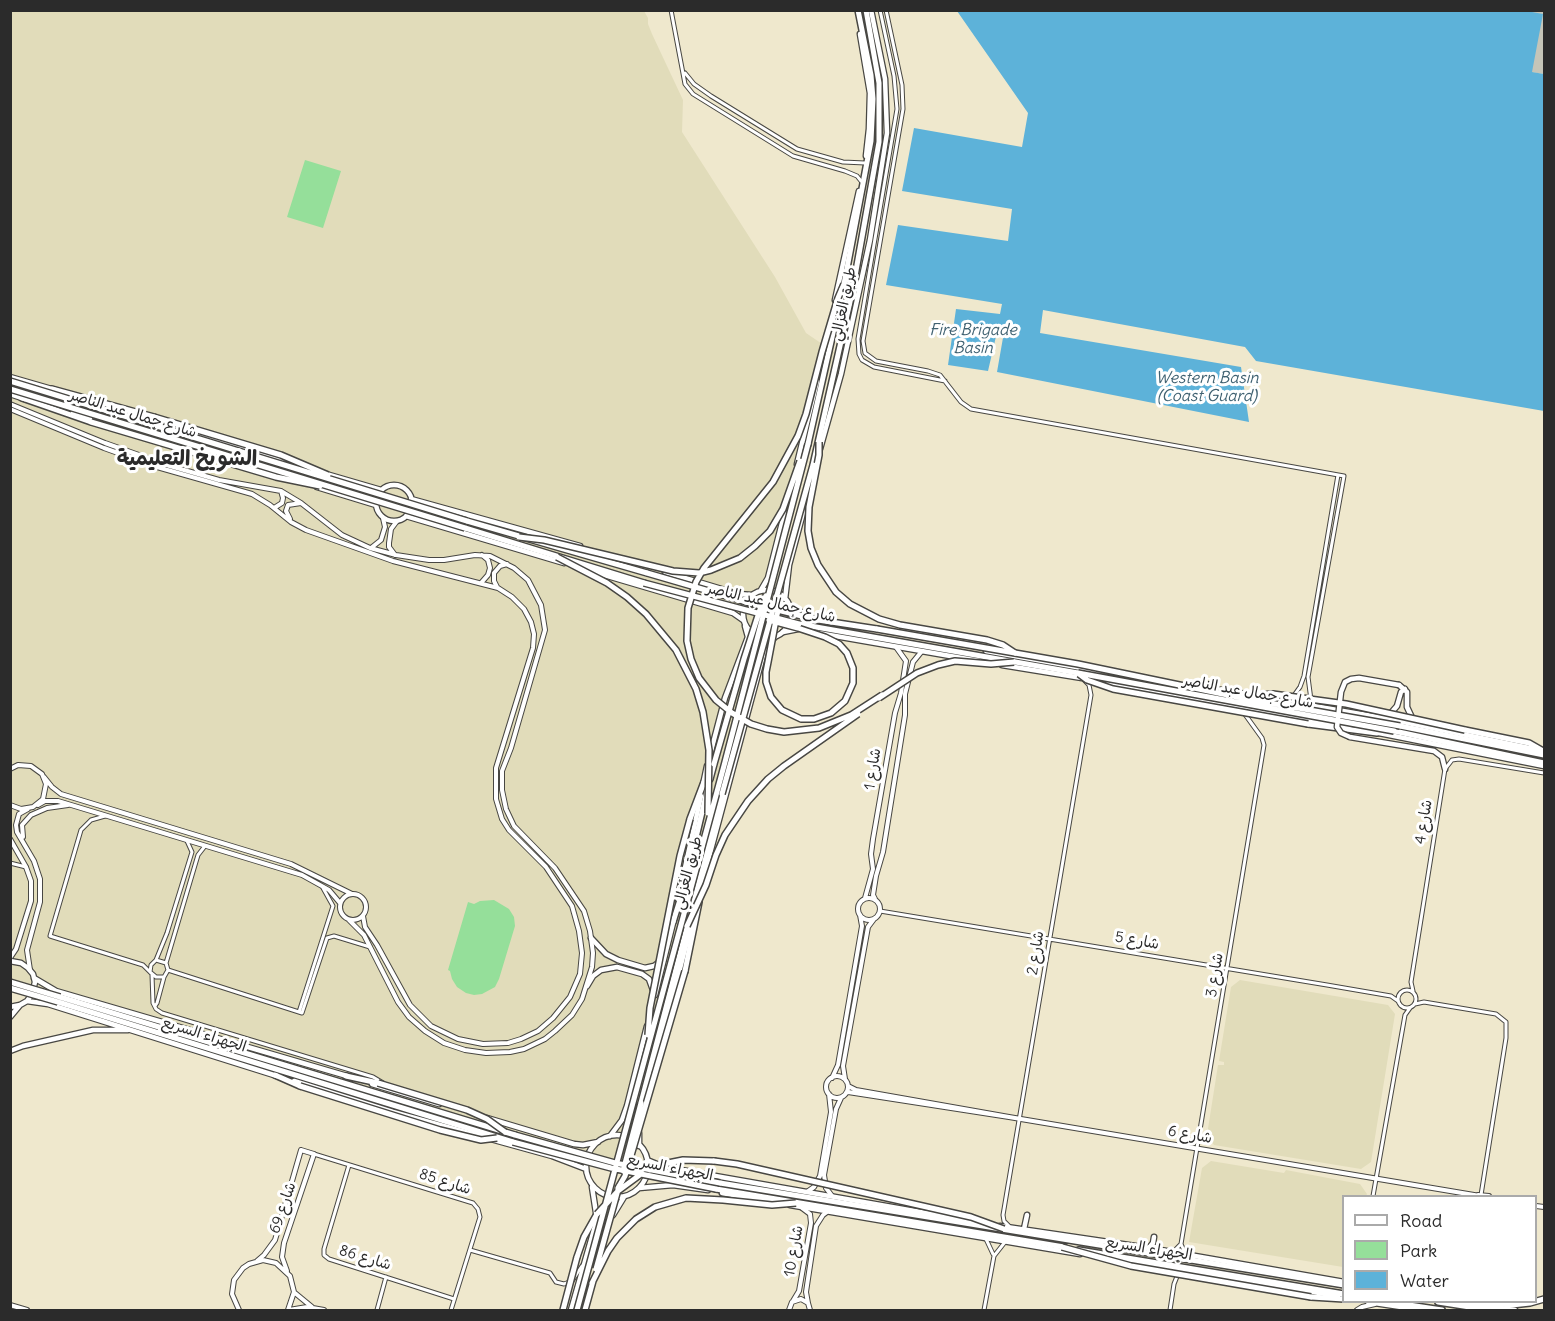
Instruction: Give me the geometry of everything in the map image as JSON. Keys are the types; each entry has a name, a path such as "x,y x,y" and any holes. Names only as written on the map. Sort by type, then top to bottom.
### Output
{"highway":[{"path":"519,537 544,540 673,571 699,573 740,558 770,531 783,509 808,444 844,284 869,152 873,113 871,75 857,10"},
{"path":"866,10 879,83 879,142 852,293 819,442 819,455 809,507 808,531 811,548 818,565 836,592 857,608 888,622 987,640 1003,645 1015,653"},
{"path":"844,284 831,319 798,436 773,483 711,558 700,575 688,608 687,641 699,678 716,700 732,713 751,724 784,732 819,728 851,715 917,673 938,665 955,661 991,664 1014,662"},
{"name":"شارع جمال عبد الناصر","path":"10,381 343,486 557,557 764,616 1394,731 1544,765"},
{"name":"شارع جمال عبد الناصر","path":"10,389 707,592 794,614 1544,752"},
{"path":"52,389 281,455 343,486"},
{"path":"22,398 91,422 276,477 343,486"},
{"name":"طريق الغزالي","path":"586,1311 687,926 819,442"},
{"name":"طريق الغزالي","path":"577,1311 808,444"},
{"path":"557,557 607,583 627,597 646,614 676,650 696,689 707,731 708,823"},
{"path":"673,922 744,659 763,600 769,592"},
{"path":"764,616 772,621 776,622 798,628 825,637 843,648 852,662 853,683 845,701 836,710 819,718 801,718 782,710 771,697 766,682 766,672 773,632 775,625 777,615 779,608 777,596"},
{"path":"1079,675 1087,680 1113,688 1308,724 1377,732"},
{"path":"1247,699 1273,694 1346,704 1529,743 1544,752"},
{"path":"687,926 725,835 748,801 768,779 784,766 882,695"},
{"path":"648,1043 650,1008 690,819 704,782"},
{"path":"618,1188 626,1176 685,971 706,869"},
{"name":"الجهراء السريع","path":"10,982 554,1148 635,1168 1342,1284"},
{"name":"الجهراء السريع","path":"10,988 497,1138 631,1173 1342,1297"},
{"path":"275,1075 300,1086 440,1130 484,1140 497,1138"},
{"path":"346,1076 378,1083 467,1110 487,1119 505,1132"},
{"path":"563,1311 579,1250 597,1214 618,1191 634,1179 659,1166 676,1162 699,1160 737,1164 971,1217 1004,1229"},
{"path":"592,1283 617,1238 628,1226 656,1206 687,1198 772,1205 796,1203"},
{"path":"1062,1247 1131,1266 1311,1297 1342,1297"},
{"path":"1395,1303 1442,1311"},
{"path":"1444,1303 1489,1311"},
{"path":"1485,1303 1512,1305 1533,1303"}],"main road":[{"name":"طريق الغزالي","path":"761,590 768,578 816,387 865,163 870,93 857,10"},
{"name":"طريق الغزالي","path":"785,599 789,565 847,347 884,161 887,93 871,10"},
{"path":"10,377 381,490"},
{"path":"10,394 376,505"},
{"path":"389,486 398,486 406,490 411,499 411,508 406,516 397,521 383,518 376,505 381,490 389,486"},
{"path":"411,499 597,550 738,594 752,595"},
{"path":"406,516 733,613 759,637 768,638 783,632 804,630 896,647 1079,675 1544,765"},
{"path":"744,623 745,603 752,595 761,590 774,591 789,605 790,619 783,632"},
{"name":"شارع جمال عبد الناصر","path":"789,605 811,616 1038,661 1290,701 1544,752"},
{"name":"طريق الغزالي","path":"609,1136 622,1120 627,1106 667,951 725,698 748,637 744,623"},
{"name":"طريق الغزالي","path":"639,1146 640,1122 765,648 776,636"},
{"path":"1416,725 1408,710 1407,692 1399,685 1359,678 1345,682 1341,692 1337,727 1341,733 1350,737 1434,750 1442,757 1444,769"},
{"path":"1383,718 1395,709 1401,692 1405,689"},
{"path":"1399,702 1402,705 1407,704"},
{"path":"1398,745 1418,740"},
{"path":"591,938 606,954 645,968 654,966 667,951"},
{"path":"10,960 21,963 34,978 34,991 27,1001 10,1007"},
{"path":"587,986 593,976 601,970 616,967 642,974 649,979 653,987 654,999"},
{"name":"الجهراء السريع","path":"34,978 56,991 574,1144 598,1142"},
{"name":"الجهراء السريع","path":"27,1001 48,1004 393,1112 552,1156 586,1169"},
{"path":"10,1017 20,1005"},
{"path":"10,1051 22,1046 93,1030 133,1030"},
{"path":"571,1311 597,1218 596,1198 586,1169 589,1152 598,1142 609,1136 629,1138 639,1146 647,1160 645,1178 639,1188 624,1196 606,1195 592,1184"},
{"name":"الجهراء السريع","path":"647,1160 664,1167 991,1224 1149,1248 1342,1284"},
{"name":"الجهراء السريع","path":"639,1188 662,1185 688,1187 801,1208 1342,1297"},
{"name":"طريق الغزالي","path":"586,1311 613,1214 624,1196"},
{"path":"1024,1229 1027,1215"},
{"path":"1149,1248 1154,1237"},
{"path":"1378,1303 1421,1311"},
{"path":"1464,1303 1515,1311"}],"street":[{"path":"670,10 685,84 689,90 720,112 802,160 851,173 861,181"},
{"path":"880,10 896,86 897,115 858,339 859,354 866,364 947,382"},
{"path":"886,10 902,85 902,116 863,348 869,358 876,362 940,375 961,402 974,410 1344,476 1308,677 1312,706"},
{"path":"684,72 698,88 788,143 814,155 854,164 865,163"},
{"path":"896,86 902,85"},
{"path":"720,112 724,105"},
{"path":"784,150 788,143"},
{"path":"10,404 170,466 219,480 281,491 301,503 342,535 370,548 396,555 437,560 482,555 498,558 522,574 536,593 544,615 545,630 511,748 502,771 502,790 506,809 514,826 555,868 584,911 591,938 592,967 587,986 577,1007 546,1039 524,1049 510,1052 485,1053 465,1050 444,1043 409,1017 398,1002 360,930 341,914 340,903 335,895 302,875 51,800 19,814 15,825 29,851"},
{"path":"10,409 43,418"},
{"path":"10,769 18,765 31,766 62,794 291,864 360,896 366,906 363,916 365,927 410,1005 431,1026 458,1039 486,1044 508,1043 538,1031 557,1014 570,997 579,974 582,953 574,914 562,890 546,867 509,830 502,819 496,799 496,768 534,642 531,622 524,609 513,597 498,588 393,561 306,530 252,494 157,467 104,448 55,423"},
{"path":"1290,701 1300,687 1304,676 1338,475"},
{"path":"274,508 282,503 281,491"},
{"path":"291,522 286,508 294,503 301,503"},
{"path":"370,548 381,540 385,527 383,518"},
{"path":"396,555 389,548 389,543 391,529 397,521"},
{"path":"480,583 490,572 489,564 482,555"},
{"path":"498,588 494,581 494,573 500,566 507,563"},
{"path":"896,647 906,662 909,659 913,662"},
{"name":"شارع 1","path":"875,899 873,895 883,852 905,715 905,699 913,662 922,651"},
{"name":"شارع 1","path":"865,898 873,868 872,850 906,662"},
{"path":"1079,675 1089,685 1092,695"},
{"path":"1092,695 1106,682"},
{"name":"شارع 2","path":"1003,1215 1092,695"},
{"name":"شارع 3","path":"1181,1244 1264,745 1262,738 1246,715 1236,706"},
{"path":"1246,715 1246,711 1251,708"},
{"path":"895,713 905,715"},
{"path":"1444,769 1452,760 1459,759 1545,772"},
{"name":"شارع 4","path":"1413,991 1411,982 1444,769"},
{"path":"38,805 46,792 44,777"},
{"path":"10,805 28,809"},
{"path":"30,971 27,950 39,909 40,879 22,835 25,820 47,808 72,806"},
{"path":"110,808 106,816 91,820 81,830 50,936 143,964 160,960 166,963"},
{"path":"186,840 192,849 189,862 167,933 151,973 154,1006 162,1013 373,1077 396,1092"},
{"path":"10,960 16,949 29,906 31,880 11,842"},
{"path":"154,1006 168,970 166,963 195,864 198,855 206,846"},
{"path":"872,850 876,855 883,852"},
{"path":"189,862 195,864"},
{"path":"10,863 26,867"},
{"path":"289,871 291,864"},
{"path":"302,875 304,869"},
{"path":"300,1013 333,906 320,884"},
{"path":"562,890 570,888"},
{"path":"340,903 342,899 352,894"},
{"path":"807,1192 816,1184 820,1176 831,1112 827,1087 838,1065 862,926 859,904 865,898 875,899 880,911 868,927 843,1066 848,1092 841,1098 836,1108 824,1175 826,1188 833,1197"},
{"path":"29,906 39,909"},
{"path":"574,914 580,909 584,911"},
{"name":"شارع 5","path":"880,911 1391,996 1398,1001"},
{"path":"860,915 866,919 874,919"},
{"path":"349,920 354,921 363,916"},
{"path":"300,1013 327,938 334,936 370,947"},
{"path":"143,964 156,977 164,977"},
{"path":"168,970 300,1013"},
{"name":"شارع 4","path":"1406,989 1411,982"},
{"path":"1391,996 1406,989 1413,991 1416,997 1424,1002"},
{"path":"1399,993 1398,1001 1405,1015"},
{"path":"1415,1004 1416,997"},
{"path":"1373,1195 1405,1015 1415,1004 1424,1002 1496,1014 1504,1020 1507,1026 1481,1195"},
{"path":"1402,1007 1410,1008"},
{"path":"557,1014 563,1018 564,1022"},
{"path":"485,1053 486,1044"},
{"path":"832,1078 844,1079"},
{"name":"شارع 6","path":"848,1086 856,1090 1020,1119 1475,1195"},
{"name":"شارع 6","path":"848,1092 1009,1117"},
{"path":"829,1094 841,1098"},
{"name":"شارع 85","path":"301,1150 473,1203 480,1216 451,1311"},
{"name":"شارع 69","path":"239,1311 232,1294 234,1280 243,1268 264,1255 275,1240 301,1150"},
{"name":"شارع 69","path":"294,1292 282,1257 284,1243 314,1154"},
{"name":"شارع 86","path":"349,1165 324,1255 329,1259 454,1299"},
{"name":"شارع 10","path":"789,1311 799,1291 811,1223 810,1214 801,1208"},
{"name":"شارع 10","path":"810,1311 806,1292 816,1226 827,1212"},
{"path":"991,1224 1003,1215"},
{"path":"1003,1215 1006,1223 1011,1227"},
{"path":"986,1239 994,1256"},
{"path":"275,1240 279,1244 284,1243"},
{"path":"984,1311 994,1256 1005,1242"},
{"path":"1172,1252 1181,1244 1186,1255"},
{"path":"470,1250 550,1273 558,1283 569,1284 584,1262"},
{"path":"256,1261 270,1261 287,1271"},
{"path":"1170,1311 1176,1270"},
{"path":"377,1311 386,1277"},
{"path":"313,1307 288,1311 294,1292 313,1307 324,1311"},
{"path":"793,1301 801,1299 808,1303"},
{"path":"1357,1311 1362,1307 1378,1303"},
{"path":"10,1311 13,1306 27,1311"}],"shaded area":[{"path":"11,11 644,11 652,34 683,100 682,132 775,277 806,333 834,352 768,612 620,1167 497,1138 11,986"},
{"path":"1521,11 1544,11 1544,74 1531,72 1542,15"},
{"path":"1240,980 1388,1005 1395,1014 1371,1162 1361,1169 1214,1145 1207,1135 1218,1065 1224,1065 1224,1062 1219,1061 1231,987"},
{"path":"1211,1161 1284,1173 1286,1170 1360,1184 1366,1195 1342,1195 1342,1267 1189,1242 1202,1168"}],"green space":[{"path":"305,160 341,171 323,228 287,217"},
{"path":"494,900 509,909 514,917 515,926 495,987 482,994 466,993 457,987 448,970 468,902 474,904"}],"water":[{"path":"1521,10 1543,14 1532,72 1544,74 1544,411 1256,361 1245,347 1043,310 1040,333 1241,367 1249,422 997,372 1004,332 997,332 988,371 948,365 956,309 1000,314 1002,304 886,285 898,225 1008,241 1012,209 902,191 914,128 1022,147 1028,113 957,11"}],"district":[{"name":"الشويخ التعليمية","path":"187,459"}],"water label":[{"name":"Fire Brigade Basin","path":"973,339"},
{"name":"Western Basin (Coast Guard)","path":"1207,387"}]}
